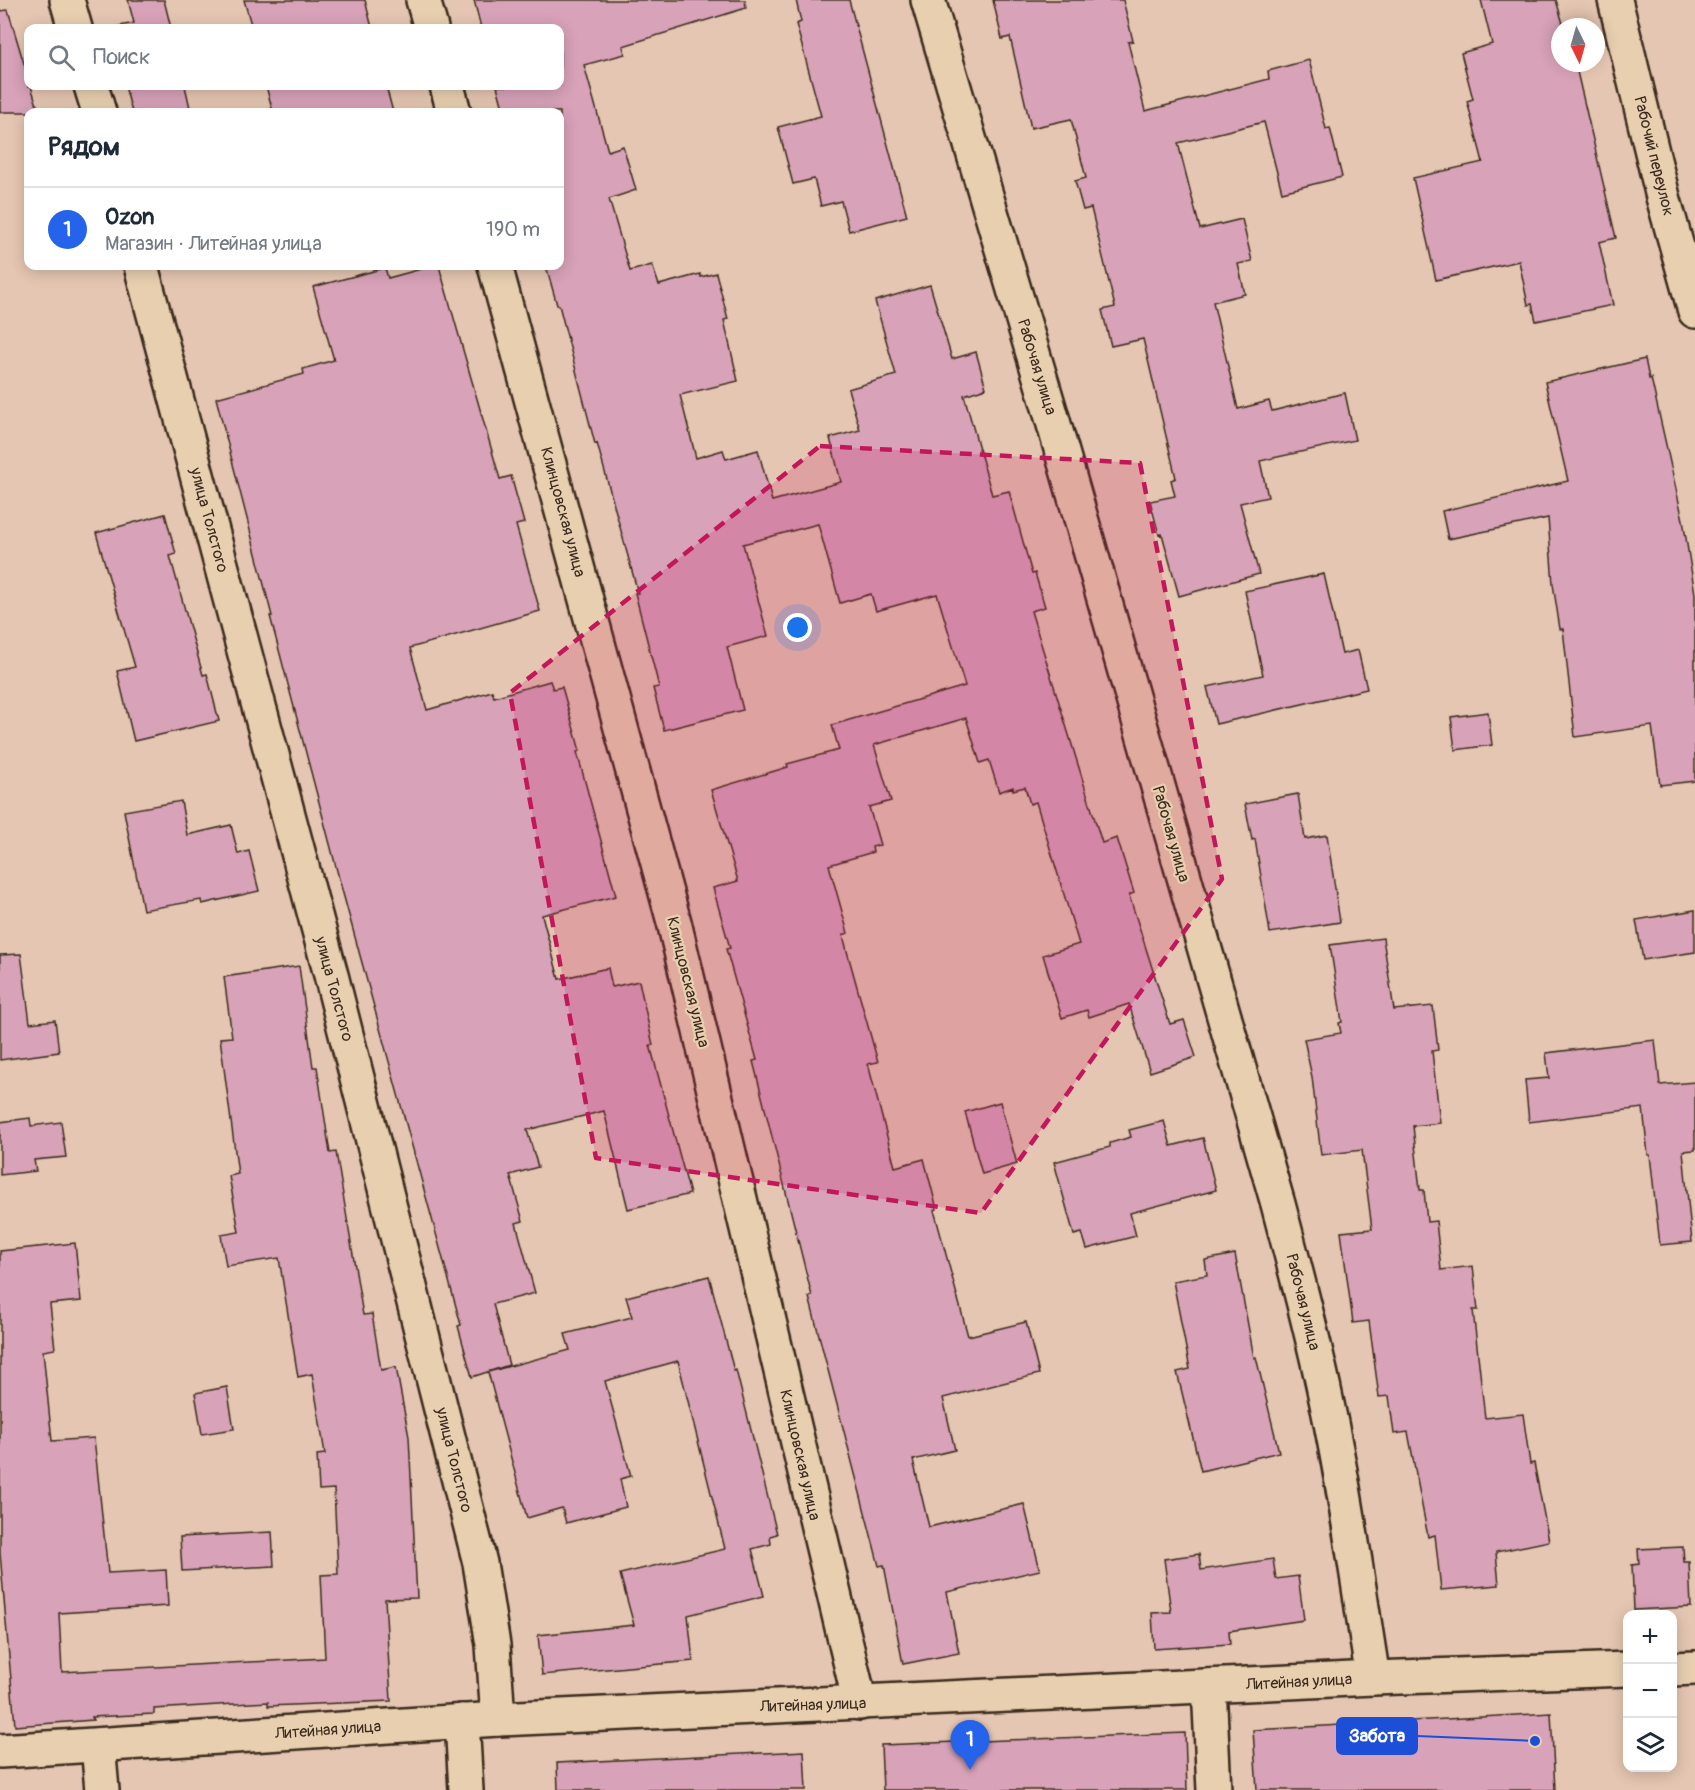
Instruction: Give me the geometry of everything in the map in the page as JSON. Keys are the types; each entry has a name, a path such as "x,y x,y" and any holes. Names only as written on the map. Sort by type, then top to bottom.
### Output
{"street":[{"path":"67,0 74,24"},
{"path":"423,0 430,24"},
{"name":"Рабочая улица","path":"927,0 1051,414 1278,1204 1326,1400 1344,1493 1373,1678"},
{"name":"Рабочий переулок","path":"1615,0 1663,197 1695,311"},
{"path":"92,90 98,108"},
{"path":"448,90 453,108"},
{"name":"улица Толстого","path":"142,270 331,975 474,1540 488,1606 498,1719"},
{"name":"Клинцовская улица","path":"496,270 674,922 860,1703"},
{"path":"1677,1669 1695,1668"},
{"name":"Литейная улица","path":"0,1751 498,1719 1373,1678 1623,1669"},
{"path":"1209,1686 1214,1790"},
{"path":"462,1721 466,1790"},
{"path":"98,1745 102,1790"}],"highlighted area":[{"path":"820,446 1140,463 1222,879 981,1213 596,1158 510,693"}],"building":[{"path":"128,0 164,0 170,24 129,24 134,23"},
{"path":"244,0 365,0 371,24 251,24"},
{"path":"474,0 745,0 746,8 623,46 625,54 584,65 608,151 623,146 636,190 609,199 630,271 652,265 659,285 700,274 701,277 716,273 728,319 724,320 738,381 680,395 696,458 723,450 726,459 758,450 772,501 841,482 830,438 860,430 848,389 896,375 875,301 930,285 952,359 976,352 986,388 964,395 992,495 1009,491 1032,574 1035,573 1045,607 1031,611 1102,843 1117,838 1134,893 1129,895 1170,1024 1184,1020 1196,1057 1150,1072 1129,1004 1089,1017 1087,1010 1062,1018 1043,955 1079,944 1036,802 1030,804 1025,787 1013,790 1013,787 999,792 989,760 980,763 966,718 874,745 891,801 869,807 880,845 872,847 873,852 829,865 848,933 843,935 878,1062 868,1064 895,1167 924,1159 937,1209 934,1210 968,1336 1026,1322 1039,1374 943,1398 955,1450 913,1460 929,1527 1024,1504 1040,1570 947,1592 959,1653 903,1664 884,1565 879,1566 809,1297 812,1296 753,1061 757,1060 726,949 730,948 713,888 738,881 711,790 788,767 787,764 839,750 832,725 965,686 937,594 876,611 871,594 840,603 818,524 743,544 768,636 727,647 743,710 664,730 653,688 659,687 635,593 638,593 597,443 595,444 559,305 557,305 547,270 564,270 564,108 503,108 498,90 564,90 564,24 480,24"},
{"path":"796,0 849,0 907,216 849,231 841,201 821,206 814,179 793,184 778,127 821,116 796,24 801,22"},
{"path":"993,0 1123,0 1133,41 1128,42 1145,111 1269,79 1268,71 1309,60 1326,129 1330,128 1342,177 1282,192 1264,122 1178,143 1200,229 1242,219 1252,261 1238,264 1245,294 1213,302 1238,409 1269,401 1272,411 1345,393 1355,440 1260,461 1268,497 1240,503 1259,574 1179,596 1162,534 1159,535 1150,501 1175,496 1171,480 1176,478 1143,339 1111,346 1102,310 1115,307 1091,208 1083,210 1075,181 1086,178 1071,119 1031,128 1010,37 1002,39"},
{"path":"1481,0 1556,0 1561,18 1551,18 1551,72 1577,72 1616,238 1599,242 1613,305 1536,321 1532,304 1528,305 1519,261 1436,280 1413,178 1483,162 1467,101 1473,99 1461,53 1492,44"},
{"path":"8,10 24,64 24,90 32,90 38,108 24,108 24,112 0,112 0,11"},
{"path":"126,90 186,90 190,108 131,108"},
{"path":"267,90 387,90 392,108 272,108"},
{"path":"377,270 386,270 388,278 417,270 440,270 500,479 511,476 524,523 516,525 540,611 410,648 427,710 492,691 494,697 550,681 553,689 562,687 616,896 542,915 559,979 608,968 612,987 639,981 653,1045 650,1045 690,1194 628,1209 604,1111 527,1130 538,1167 510,1175 523,1221 516,1223 535,1293 493,1304 509,1365 472,1377 458,1326 461,1325 270,616 272,616 216,398 304,374 303,369 334,360 313,287"},
{"path":"1645,359 1683,520 1695,594 1695,781 1660,785 1652,726 1575,737 1563,629 1560,629 1553,584 1548,518 1448,539 1442,511 1568,481 1545,382"},
{"path":"165,514 176,554 170,556 203,675 207,674 219,721 134,741 117,671 135,667 96,533"},
{"path":"1324,574 1342,654 1358,650 1367,689 1216,724 1207,687 1263,675 1245,591"},
{"path":"1488,712 1492,745 1455,750 1451,717"},
{"path":"1298,794 1305,839 1327,835 1340,922 1270,933 1255,839 1252,840 1245,804"},
{"path":"181,801 187,835 231,825 238,854 249,851 259,891 202,904 201,900 143,910 124,811"},
{"path":"1695,910 1695,952 1643,960 1636,920"},
{"path":"1383,938 1394,1010 1433,1006 1438,1050 1432,1051 1440,1123 1413,1126 1420,1190 1424,1190 1427,1222 1436,1221 1441,1270 1473,1266 1478,1310 1473,1310 1485,1418 1523,1414 1530,1464 1534,1463 1549,1541 1496,1552 1499,1585 1441,1590 1435,1535 1428,1537 1408,1432 1394,1434 1389,1396 1379,1397 1369,1321 1353,1323 1341,1232 1372,1229 1362,1150 1321,1155 1312,1077 1304,1039 1341,1033 1339,1023 1342,1022 1330,945"},
{"path":"21,954 30,1023 55,1020 59,1052 0,1060 0,955"},
{"path":"299,966 313,1067 317,1067 330,1153 336,1152 363,1315 372,1314 381,1370 396,1367 409,1437 417,1598 385,1599 391,1701 268,1706 268,1702 154,1709 154,1714 92,1717 93,1720 15,1726 0,1553 0,1251 75,1243 81,1301 50,1304 55,1349 43,1351 52,1441 94,1438 108,1573 166,1570 168,1606 59,1613 62,1672 325,1658 321,1575 338,1574 334,1489 319,1490 317,1455 325,1454 312,1374 298,1377 279,1258 226,1266 221,1235 239,1232 229,1176 238,1174 220,1038 232,1037 224,977"},
{"path":"1655,1040 1660,1085 1695,1082 1695,1150 1683,1151 1692,1242 1660,1245 1643,1108 1529,1122 1525,1080 1549,1078 1546,1053"},
{"path":"1000,1102 1017,1164 982,1174 965,1112"},
{"path":"30,1118 31,1126 61,1122 66,1157 34,1160 36,1171 0,1175 0,1122"},
{"path":"1164,1121 1171,1146 1203,1138 1216,1190 1130,1213 1136,1236 1087,1249 1082,1233 1074,1235 1054,1162 1110,1147 1110,1143 1131,1137 1129,1130"},
{"path":"1235,1254 1254,1358 1256,1357 1279,1452 1201,1471 1177,1372 1190,1369 1173,1281 1207,1275 1205,1260"},
{"path":"709,1276 734,1371 736,1370 777,1534 770,1536 771,1544 752,1549 764,1596 688,1615 693,1661 542,1675 538,1635 634,1625 620,1574 725,1549 678,1361 605,1381 631,1476 620,1479 626,1507 566,1523 562,1508 527,1518 488,1372 570,1350 565,1334 632,1317 626,1297"},
{"path":"227,1387 234,1429 202,1434 195,1393"},
{"path":"272,1532 274,1566 182,1571 180,1537"},
{"path":"1683,1547 1684,1562 1689,1562 1691,1607 1634,1610 1632,1565 1639,1564 1638,1549"},
{"path":"1199,1554 1201,1570 1273,1559 1276,1579 1298,1576 1304,1620 1229,1631 1230,1644 1154,1649 1152,1613 1171,1612 1164,1559"},
{"path":"1551,1713 1555,1790 1257,1790 1253,1730"},
{"path":"1185,1733 1187,1790 883,1790 881,1745"},
{"path":"804,1751 806,1790 558,1790 557,1763"}],"place":[{"name":"Забота","path":"1535,1741"},
{"name":"Ozon","path":"970,1770"}]}
